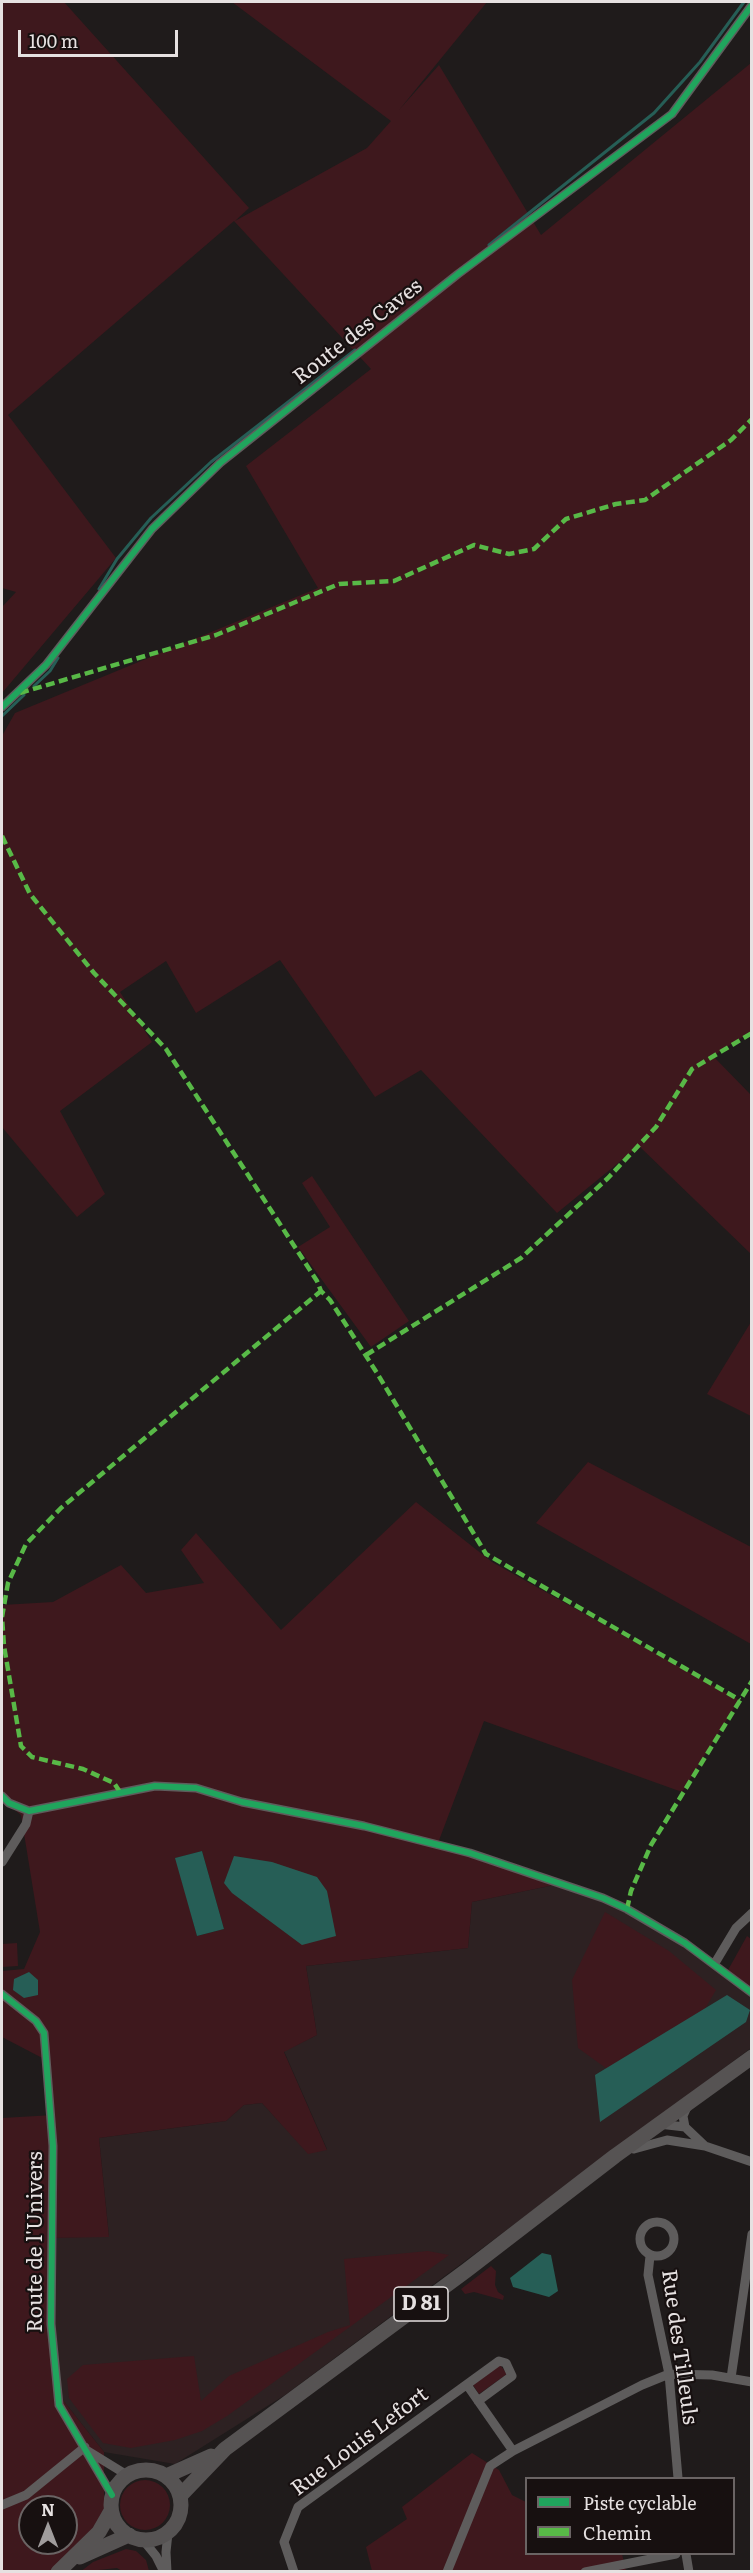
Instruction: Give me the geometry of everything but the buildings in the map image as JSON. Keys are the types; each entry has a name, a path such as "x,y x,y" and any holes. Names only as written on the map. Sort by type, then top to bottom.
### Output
{"main road":[{"name":"D 81","path":"180,2496 225,2449 467,2270 615,2156 752,2057"},
{"name":"D 81","path":"166,2476 225,2449"},
{"path":"147,2469 166,2476 177,2488 180,2496 180,2516 168,2533 160,2537 136,2538 63,2567 99,2532 111,2511 112,2494 127,2475 147,2469"},
{"path":"111,2511 117,2525 136,2538"}],"street":[{"name":"Route des Caves","path":"2,706 46,665 152,529 220,463 458,274 672,114 752,5"},
{"path":"2,1796 9,1803 29,1811 155,1785 196,1788 242,1802 364,1826 470,1853 581,1890 627,1909 714,1964 752,1993"},
{"path":"2,1862 26,1824 29,1811"},
{"path":"714,1964 736,1928 752,1913"},
{"name":"Route de l'Univers","path":"2,1994 36,2021 44,2033 53,2146 50,2283 59,2405 112,2494"},
{"path":"688,2103 683,2116 685,2127 705,2146"},
{"path":"659,2124 685,2127"},
{"path":"659,2124 667,2140"},
{"path":"615,2156 647,2143 667,2140 705,2146 752,2162"},
{"path":"731,2378 752,2234"},
{"name":"Rue des Tilleuls","path":"650,2256 648,2276 669,2374 678,2477"},
{"name":"Rue Louis Lefort","path":"294,2571 284,2542 298,2507 498,2361 506,2363 512,2376 478,2401"},
{"path":"447,2571 490,2466 513,2451 642,2385 669,2374 731,2378 752,2382"},
{"path":"467,2385 513,2451"},
{"path":"2,2505 26,2494 87,2449"},
{"name":"Route de l'Univers","path":"87,2449 127,2475"},
{"path":"166,2571 168,2533"},
{"path":"136,2538 156,2556 166,2571"},
{"path":"585,2571 666,2555"},
{"path":"686,2555 689,2571"}],"shaded area":[{"path":"2,2 64,2 249,208 235,221 367,148 391,121 232,2 487,2 399,110 439,65 541,235 751,63 752,1031 713,1056 751,1095 751,1254 639,1146 557,1213 421,1070 375,1097 280,960 196,1013 166,961 120,992 152,1042 60,1111 105,1194 77,1217 2,1127 2,736 15,713 318,588 246,466 371,369 234,221 8,415 116,558 2,693 2,607 16,592 2,588"},
{"path":"312,1176 409,1321 371,1347 298,1247 330,1227 302,1183"},
{"path":"751,1322 751,1416 707,1394"},
{"path":"588,1462 751,1547 751,1644 536,1523"},
{"path":"416,1502 492,1562 739,1700 682,1792 484,1721 438,1843 559,1884 472,1902 468,1948 306,1966 317,2035 284,2052 327,2150 308,2154 262,2103 244,2105 226,2121 99,2138 109,2237 53,2238 54,2323 62,2399 104,2452 104,2524 78,2552 78,2495 18,2495 18,2555 75,2555 60,2571 2,2572 2,2118 54,2115 48,2061 2,2037 2,1971 24,1969 40,1932 21,1815 2,1800 2,1605 53,1602 121,1565 146,1593 204,1583 181,1550 196,1533 281,1630","holes":["202,1851 224,1929 197,1936 176,1858"]},
{"path":"202,1851 224,1929 197,1936 175,1858"},
{"path":"234,1856 272,1862 317,1877 327,1891 336,1936 302,1945 232,1893 224,1883"},
{"path":"559,1884 640,1914 751,1993 751,2048 285,2395 175,2464 104,2452 62,2399 54,2323 53,2238 109,2236 99,2138 226,2121 244,2105 262,2103 308,2153 327,2149 284,2051 317,2035 306,1966 468,1948 472,1902"},
{"path":"605,1912 669,1951 716,1990 695,2026 617,2076 578,2048 572,1980"},
{"path":"747,1936 751,1939 751,1993 728,1970"},
{"path":"17,1943 18,1966 2,1967 2,1944"},
{"path":"29,1972 38,1980 38,1995 24,1998 13,1990 14,1979"},
{"path":"727,1995 750,2010 746,2022 600,2122 595,2075"},
{"path":"428,2251 449,2255 227,2416 202,2431 175,2440 131,2448 103,2443 69,2398 67,2379 83,2365 194,2356 201,2401 229,2376 328,2332 350,2325 344,2259"},
{"path":"542,2253 551,2255 558,2291 549,2297 513,2287 510,2278"},
{"path":"491,2266 496,2271 495,2285 498,2292 504,2296 503,2300 474,2292 465,2294 461,2289"},
{"path":"500,2365 507,2374 479,2394 473,2385"},
{"path":"472,2453 499,2470 512,2495 525,2502 525,2555 622,2555 626,2571 372,2571 366,2547 407,2519 402,2507"},
{"path":"145,2480 163,2487 170,2505 163,2523 145,2530 127,2523 120,2505 127,2487"},
{"path":"126,2549 136,2551 146,2560 149,2571 122,2571 117,2568 80,2572 93,2562"}],"waterway":[{"path":"489,245 654,113 700,62 744,2"},
{"path":"99,589 117,559 151,518 211,462 355,350"},
{"path":"34,686 50,671 58,658"},
{"path":"2,716 24,695"}],"marked path":[{"path":"20,693 216,635 339,584 394,581 474,545 509,554 534,549 566,519 616,504 645,500 731,440 752,419"},
{"path":"2,836 30,894 94,973 166,1049 317,1281 321,1291 330,1300 377,1373 486,1554 740,1700"},
{"path":"366,1355 521,1258 608,1178 656,1127 692,1069 752,1033"},
{"path":"120,1792 114,1783 83,1769 32,1757 21,1746 4,1646 2,1617 8,1583 26,1544 61,1508 321,1291"},
{"path":"627,1909 631,1891 651,1845 752,1681"}],"cycle path":[{"path":"2,707 46,665 152,529 220,463 458,274 672,114 752,5"},
{"path":"2,1796 9,1803 29,1811 155,1786 196,1788 242,1802 364,1826 470,1853 603,1898 627,1909 685,1943 752,1993"},
{"path":"2,1994 36,2021 44,2033 53,2146 51,2324 59,2405 112,2495"}]}
